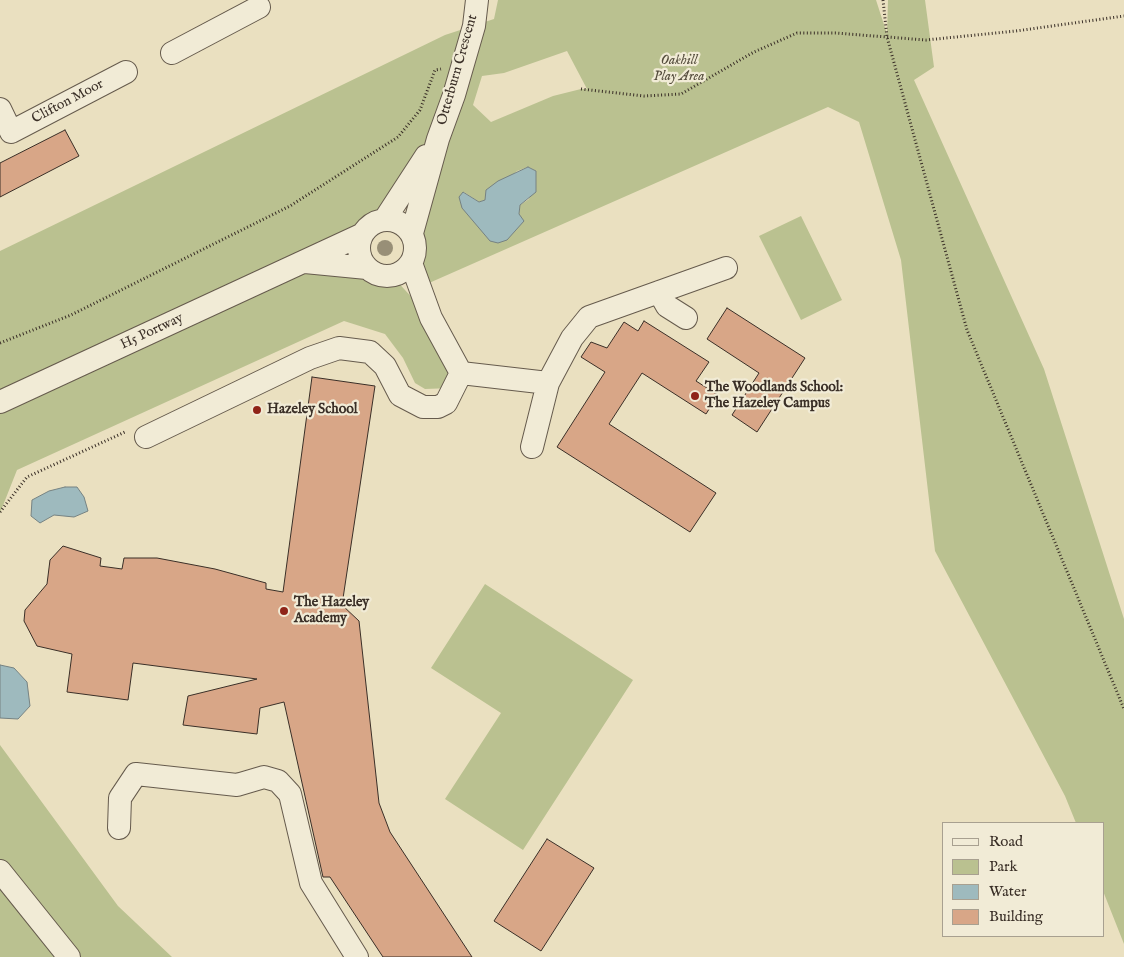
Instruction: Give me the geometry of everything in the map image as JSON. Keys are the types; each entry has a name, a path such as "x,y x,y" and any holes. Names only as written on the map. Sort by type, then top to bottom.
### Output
{"street":[{"name":"Otterburn Crescent","path":"412,233 438,139 454,95 474,26 477,0"},
{"path":"172,53 263,2"},
{"name":"Clifton Moor","path":"0,110 5,136 126,72"},
{"name":"Otterburn Crescent","path":"385,219 438,139"},
{"path":"304,262 367,268 378,275 392,276 406,269 411,263 416,248 412,233 400,222 385,219 375,222 361,235 358,252 367,268"},
{"name":"H5 Portway","path":"0,402 361,235"},
{"path":"411,263 431,318 461,373"},
{"path":"532,448 548,383 572,338 589,317 726,268"},
{"path":"392,276 431,318"},
{"path":"659,292 668,306 686,318"},
{"path":"146,437 310,358 340,348 370,352 385,366 400,394 423,408 438,407 446,402 461,373"},
{"path":"461,373 548,383"},
{"path":"119,828 120,798 136,774 238,785 264,777 278,781 290,794 311,883 357,957"},
{"path":"0,871 69,957"}],"path":[{"path":"883,0 887,37 967,330 1124,710"},
{"path":"580,89 644,96 681,94 754,52 797,33 835,33 926,40 1016,31 1124,16"}],"green space":[{"name":"Oakhill Play Area","path":"498,0 876,0 887,34 888,0 925,0 934,67 914,80 1044,369 1124,619 1124,944 1104,894 1104,822 1076,822 1065,796 935,551 901,260 859,122 828,107 420,287 414,256 415,240 437,141 375,222 305,262 367,268 378,275 392,276 431,318 461,373 452,388 425,389 415,383 403,358 385,334 344,321 17,470 0,513 0,251 445,35 494,19","holes":["567,51 587,89 553,96 491,122 473,105 482,76 504,73","528,167 536,171 529,199 520,205 519,214 462,208 464,192 479,202 485,200 517,171"]},
{"path":"801,216 842,300 801,320 759,236"},
{"path":"485,584 633,680 523,850 445,799 501,713 431,668"},
{"path":"0,745 118,906 172,957 0,957"}],"water":[{"path":"528,167 536,171 536,192 520,205 519,214 524,221 507,240 498,243 490,241 462,208 459,197 463,192 479,202 485,200 486,190 498,181"},
{"path":"65,487 77,487 84,497 88,511 74,517 54,515 40,523 31,516 32,500 49,491"},
{"path":"0,665 14,668 27,682 30,706 18,719 0,718"}],"building":[{"path":"65,130 79,156 0,197 0,163"},
{"path":"727,308 805,358 757,432 732,415 759,373 707,339"},
{"path":"644,321 709,362 696,381 718,395 706,414 642,373 609,424 716,493 690,532 557,447 605,372 581,357 591,342 607,348 624,322 638,331"},
{"path":"312,377 375,386 342,605 359,621 379,803 390,832 472,957 383,957 330,877 323,877 284,702 260,708 257,734 183,725 188,696 257,679 133,663 128,700 67,692 72,654 37,646 24,621 25,610 47,584 50,560 63,546 101,558 100,566 122,569 124,558 157,558 215,569 266,583 266,589 283,592"},
{"path":"547,839 594,868 541,951 494,921"}],"place":[{"name":"The Woodlands School: The Hazeley Campus","path":"695,396"},
{"name":"Hazeley School","path":"257,410"},
{"name":"The Hazeley Academy","path":"284,611"}]}
